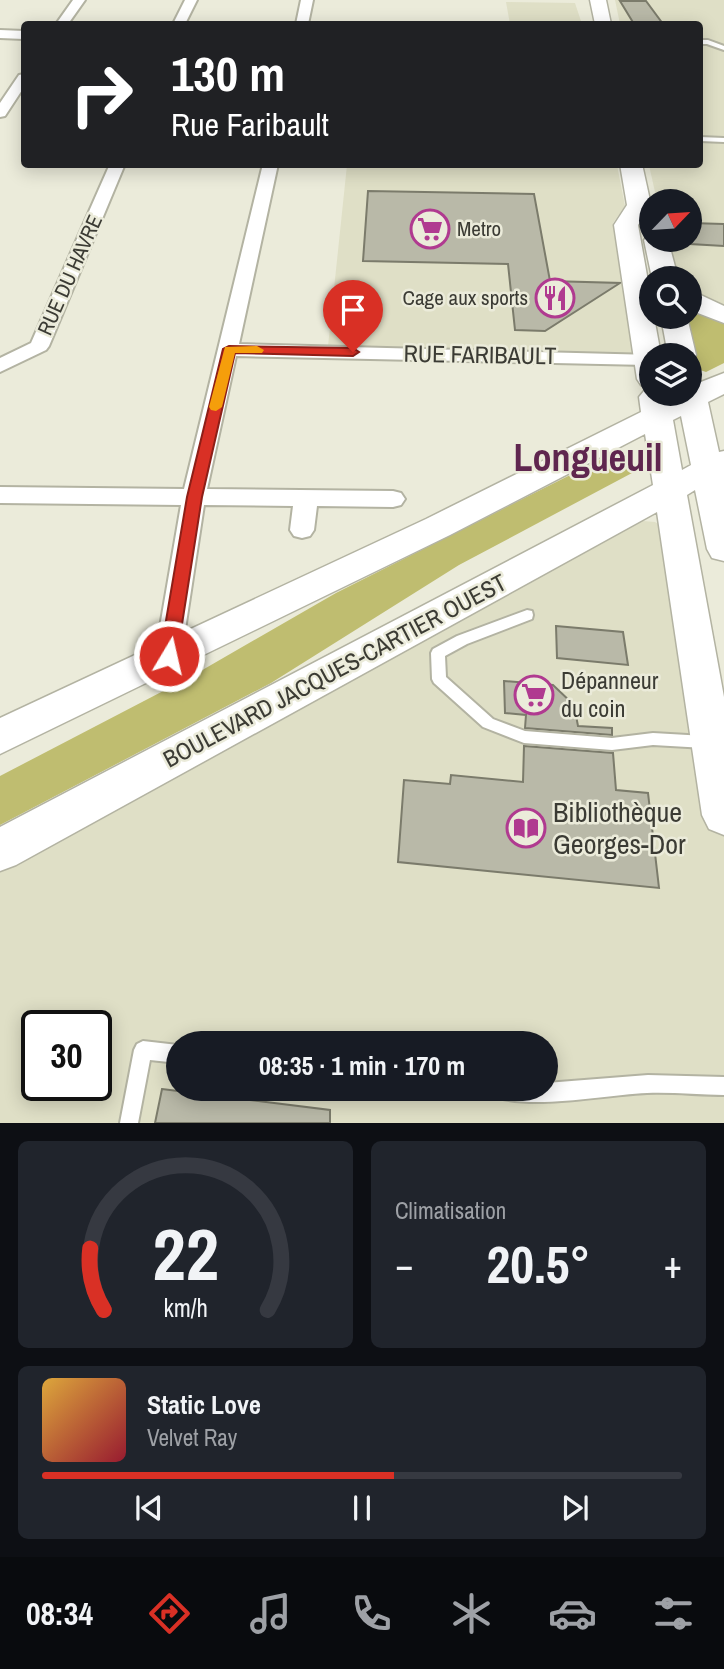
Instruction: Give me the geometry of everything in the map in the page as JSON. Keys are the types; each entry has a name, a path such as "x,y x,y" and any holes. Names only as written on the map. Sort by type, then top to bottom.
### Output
{"main road":[{"path":"598,0 602,21"},
{"path":"632,168 639,192"},
{"path":"639,217 626,225 645,343"},
{"path":"702,307 724,315"},
{"path":"702,389 724,382"},
{"path":"0,737 169,656 655,406 724,815"},
{"path":"695,406 716,466 724,550"},
{"name":"BOULEVARD JACQUES-CARTIER OUEST","path":"0,850 716,466"},
{"path":"619,519 655,522 677,535"}],"street":[{"path":"64,21 79,0"},
{"path":"180,21 191,0"},
{"path":"302,21 306,0"},
{"path":"592,0 598,0"},
{"path":"0,34 21,35"},
{"path":"0,113 21,82"},
{"name":"RUE DU HAVRE","path":"0,366 38,346 116,168"},
{"path":"169,656 194,497 270,168"},
{"name":"RUE FARIBAULT","path":"229,349 639,369"},
{"path":"0,495 393,499"},
{"path":"302,530 306,498"}],"lane":[{"path":"703,42 724,48"},
{"path":"703,139 724,140"},
{"path":"527,615 462,640 438,653 439,679 488,723 524,737 612,744 653,739 712,742"},
{"path":"130,1123 143,1050 166,1053"},
{"path":"558,1091 648,1084 724,1086"}],"shaded area":[{"path":"615,0 724,0 724,310 702,299 702,266 671,266 668,252 702,252 702,189 654,189 650,168 703,168 703,21 619,21"},
{"path":"506,2 575,3 581,21 509,21"},
{"path":"347,168 618,168 625,206 613,223 633,354 328,346"},
{"path":"702,309 724,318 724,363 706,372 702,371 702,343 690,343 686,329 702,329"},
{"path":"618,453 631,457 637,467 632,473 459,565 271,683 0,825 0,776 192,676 336,593"},
{"path":"619,519 655,522 677,535 724,815 724,1123 0,1123 0,850"}],"building":[{"path":"620,1 646,1 661,21 632,21"},
{"path":"368,191 534,194 550,281 620,283 545,331 515,330 508,264 363,261"},
{"path":"702,223 724,224 724,246 702,245"},
{"path":"556,626 623,632 628,665 557,658"},
{"name":"Dépanneur du coin","path":"504,681 553,685 574,705 578,726 612,728 612,735 525,728 526,715 505,713"},
{"name":"Bibliothèque Georges-Dor","path":"524,746 613,753 616,790 648,793 659,888 398,862 404,780 450,784 451,775 523,782"},
{"path":"162,1089 166,1090 166,1101 258,1101 330,1110 330,1123 155,1123"}],"slow traffic":[{"path":"216,407 229,349 257,350"}],"place":[{"name":"Metro","path":"430,229"},
{"name":"Cage aux sports","path":"555,298"},
{"name":"Dépanneur du coin","path":"534,695"},
{"name":"Bibliothèque Georges-Dor","path":"526,828"}],"district":[{"name":"Longueuil","path":"588,458"}],"route":[{"path":"169,656 194,497 229,349 353,352"}]}
